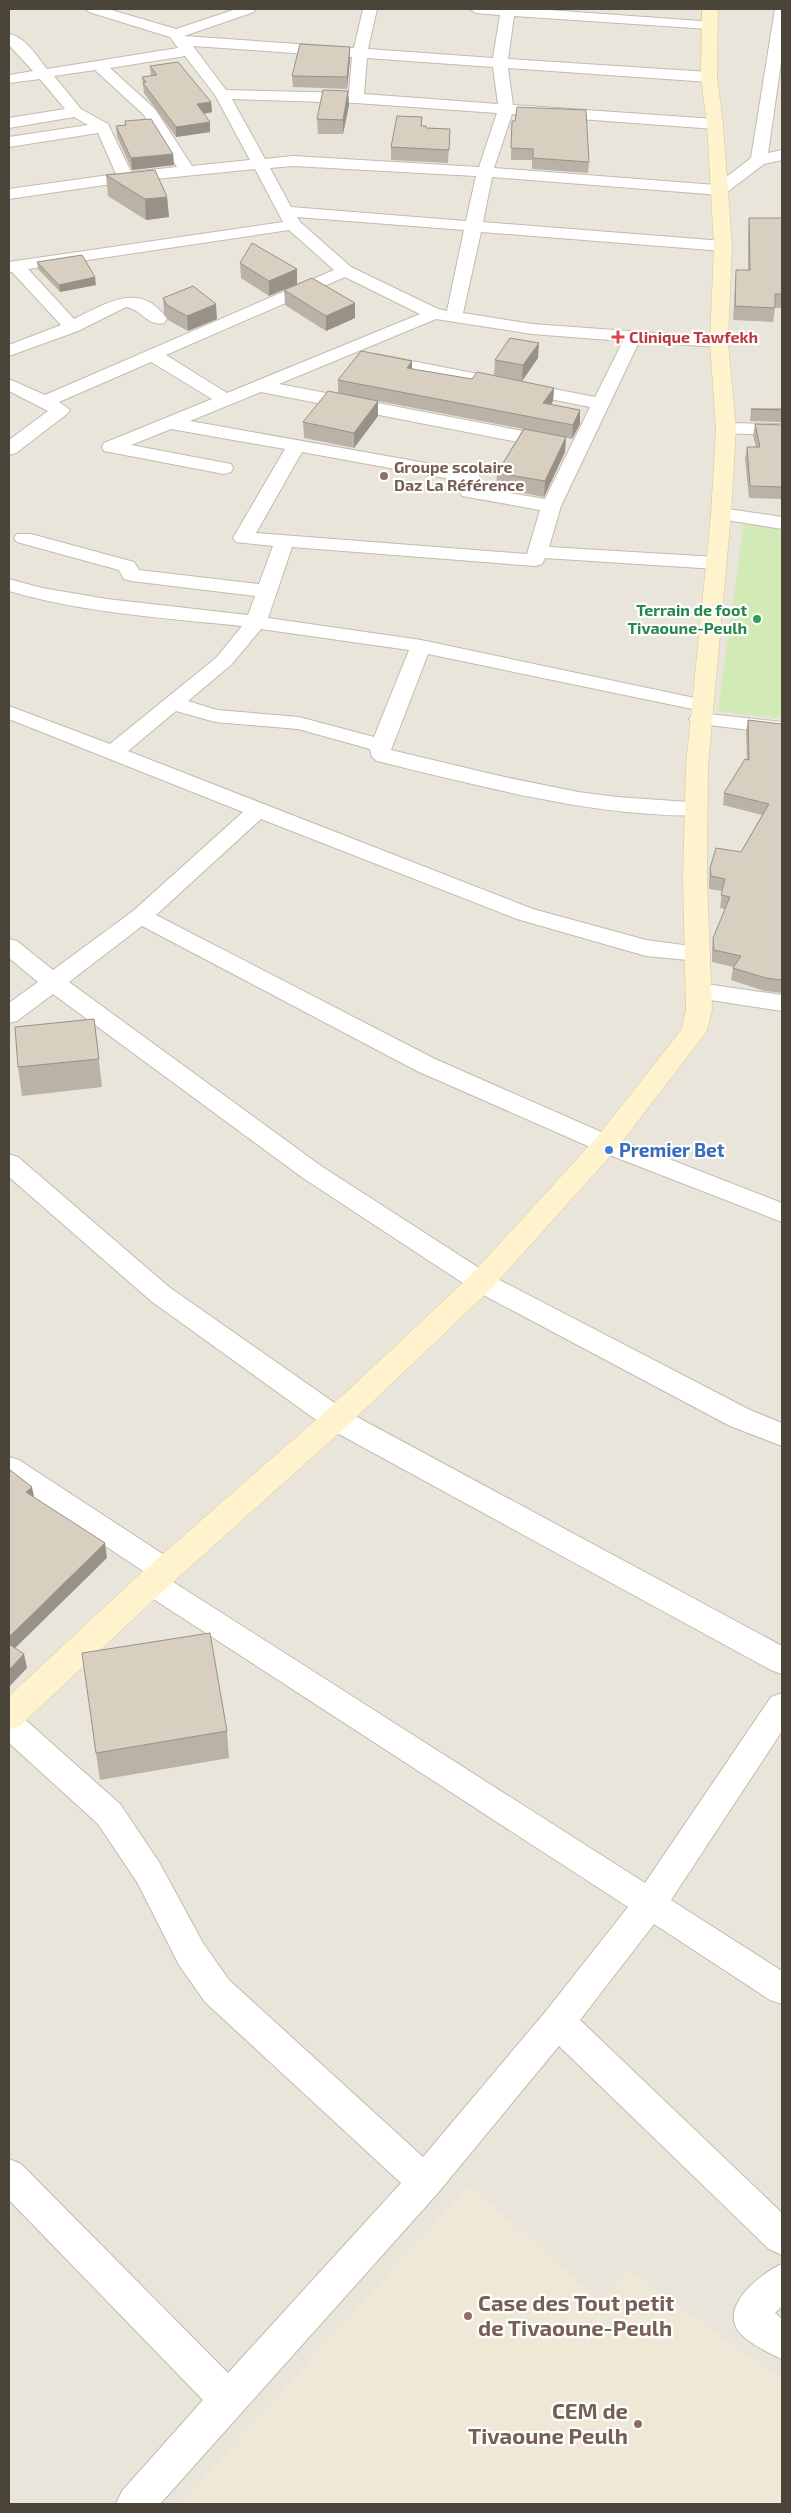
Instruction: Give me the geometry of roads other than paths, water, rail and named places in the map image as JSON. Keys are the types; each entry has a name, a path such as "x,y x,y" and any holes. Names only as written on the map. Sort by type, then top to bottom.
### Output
{"street":[{"path":"94,9 181,42 709,77"},
{"path":"9,79 98,65 181,42 249,9"},
{"path":"356,98 360,53 370,9"},
{"path":"9,1716 158,1577 336,1418 481,1282 606,1144 694,1031 699,1010 695,808 701,712 721,514 726,429 719,342 723,246 715,124 709,77 709,17 476,9"},
{"path":"759,160 775,101 782,9"},
{"path":"454,317 485,172 506,110 500,62 508,10"},
{"path":"9,38 24,50 76,112 103,128 124,177"},
{"path":"181,42 222,94 261,162 289,218 345,271 434,314 532,329 719,342"},
{"path":"98,65 150,112 187,171"},
{"path":"222,94 356,98 715,124"},
{"path":"9,123 76,112"},
{"path":"9,142 103,128"},
{"path":"9,194 124,177 261,162 293,161 485,172 720,190 759,160 782,155"},
{"path":"12,267 289,218 473,226 723,246"},
{"path":"12,267 72,327"},
{"path":"44,402 345,271"},
{"path":"9,351 72,327 123,302 131,302 144,307 158,319"},
{"path":"224,468 111,447 434,314"},
{"path":"297,445 242,538 535,560 551,506 633,337"},
{"path":"343,352 601,404"},
{"path":"151,354 227,400"},
{"path":"9,384 61,410 9,449"},
{"path":"259,386 579,448"},
{"path":"170,423 471,477 469,492 551,506"},
{"path":"726,429 782,430"},
{"path":"721,514 782,523"},
{"path":"24,538 127,566 131,575"},
{"path":"112,753 224,661 256,622 284,541"},
{"path":"537,552 716,563"},
{"path":"131,575 267,590"},
{"path":"107,605 131,575"},
{"path":"9,585 40,594 107,605 256,622 421,646 701,712 782,728"},
{"path":"421,646 381,746 380,752 385,756 556,795 622,806 660,809 695,808"},
{"path":"172,703 215,716 299,723 381,746"},
{"path":"9,712 525,914 646,948 698,953"},
{"path":"9,1015 141,916 258,810"},
{"path":"141,916 426,1065 606,1144 782,1213"},
{"path":"9,946 52,981 312,1172 481,1282 740,1418 782,1435"},
{"path":"699,991 782,1003"},
{"path":"9,1163 160,1294 336,1418 782,1661"},
{"path":"9,1468 158,1577 650,1904 782,1989"},
{"path":"135,2504 425,2182 558,2022 650,1904 782,1706"},
{"path":"9,1724 109,1814 148,1872 191,1954 217,1990 425,2182"},
{"path":"558,2022 782,2237"},
{"path":"9,2176 229,2400"},
{"path":"782,2282 754,2308 752,2319 782,2341"}],"place":[{"name":"Clinique Tawfekh","path":"618,337"},
{"name":"Groupe scolaire Daz La Référence","path":"384,476"},
{"name":"Terrain de foot Tivaoune-Peulh","path":"757,619"},
{"name":"Premier Bet","path":"609,1150"},
{"name":"Case des Tout petit de Tivaoune-Peulh","path":"468,2316"},
{"name":"CEM de Tivaoune Peulh","path":"638,2424"}]}
